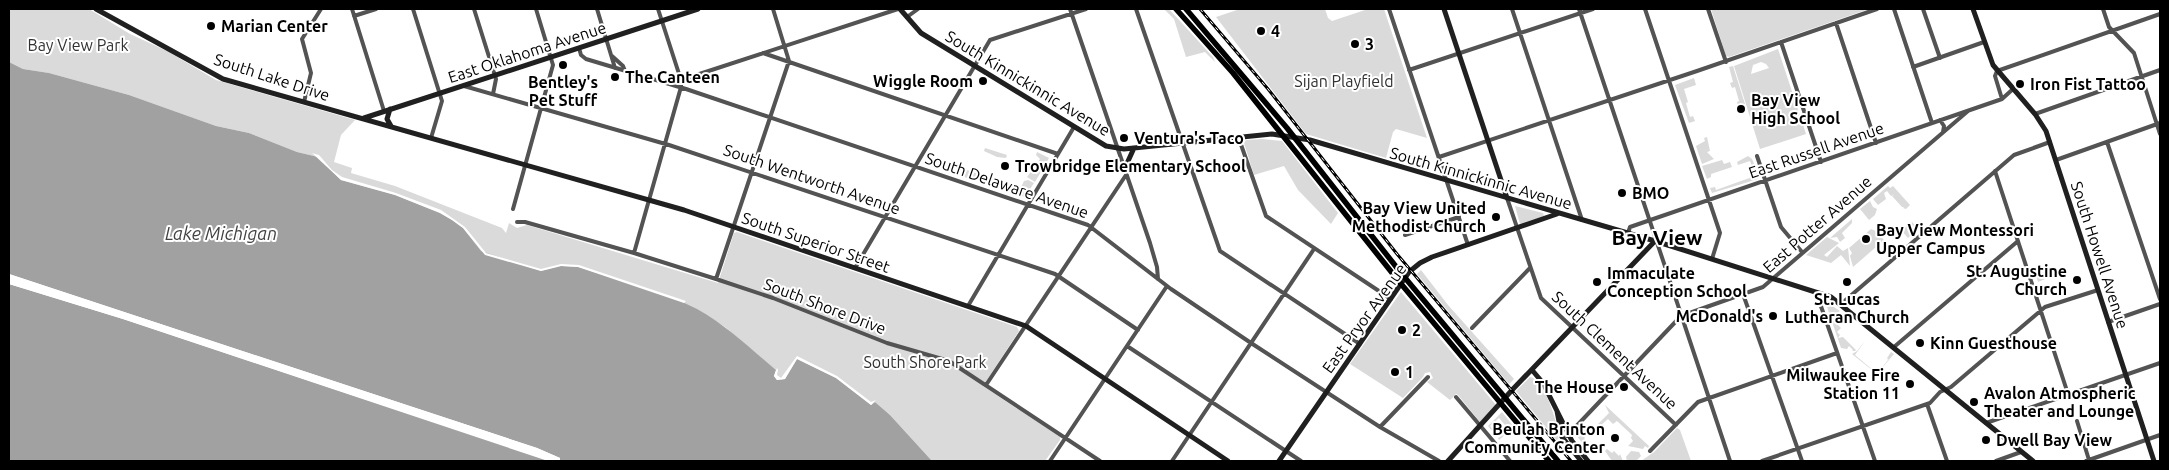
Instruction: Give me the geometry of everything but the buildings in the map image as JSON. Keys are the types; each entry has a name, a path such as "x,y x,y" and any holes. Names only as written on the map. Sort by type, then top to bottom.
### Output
{"main road":[{"path":"1176,9 1277,127 1396,279 1548,461"},
{"path":"1186,9 1287,128 1401,273 1558,461"}],"street":[{"name":"South Lake Drive","path":"96,9 215,76 364,118"},
{"path":"304,102 311,76 302,40 320,9"},
{"path":"352,9 384,111"},
{"path":"354,16 376,9"},
{"path":"413,9 442,101 431,138"},
{"path":"474,9 496,79 493,94"},
{"path":"513,209 553,65 536,9"},
{"path":"597,9 615,68"},
{"path":"634,253 681,87 681,80 658,9"},
{"name":"East Oklahoma Avenue","path":"364,118 698,9"},
{"path":"716,279 789,63 773,9"},
{"path":"681,80 899,9"},
{"name":"South Kinnickinnic Avenue","path":"899,9 922,33 1106,146 1134,148 1272,134 1310,140 1655,241 1831,297 2033,461"},
{"path":"908,17 918,9"},
{"path":"854,268 990,40 1070,11 1086,9"},
{"path":"1136,9 1220,251 1360,344"},
{"path":"1389,9 1468,245"},
{"name":"South Clement Avenue","path":"1444,9 1541,298 1676,425"},
{"path":"1512,9 1582,220"},
{"path":"1410,70 1579,11 1593,9"},
{"path":"1645,9 1720,233 1712,259"},
{"path":"1708,9 1726,62"},
{"path":"1438,157 1726,62 1877,9"},
{"path":"1894,9 1932,123"},
{"path":"1923,9 1940,58"},
{"name":"South Howell Avenue","path":"1973,9 1996,71 2042,123 2050,142 2154,461"},
{"path":"2102,9 2109,27 2134,53 2159,124 2160,134"},
{"path":"1070,11 1118,148 1157,267 1158,279"},
{"path":"1579,11 1730,461"},
{"path":"1996,71 2160,14"},
{"path":"1836,23 1876,143"},
{"path":"1781,42 1821,162"},
{"path":"1913,68 1984,42"},
{"name":"South Delaware Avenue","path":"579,48 583,58 681,87 1091,227 1167,286 1251,343 1380,427 1439,461"},
{"path":"763,53 1058,154"},
{"path":"611,54 623,66 625,71"},
{"path":"2035,114 2160,70"},
{"name":"South Howell Avenue","path":"1996,71 1995,76 2002,99"},
{"name":"South Wentworth Avenue","path":"463,86 665,143 1059,276 1138,330"},
{"name":"East Russell Avenue","path":"1628,233 1630,227 1766,182 2002,99 2013,89"},
{"path":"390,109 387,119 392,126"},
{"name":"East Potter Avenue","path":"1564,440 1681,316 1763,287 1968,111"},
{"name":"South Superior Street","path":"364,118 649,200 1026,326 1228,461"},
{"path":"1940,120 1944,126 1943,132"},
{"path":"2056,160 2159,124"},
{"path":"968,306 1074,127"},
{"path":"1238,136 1266,216 1391,299"},
{"path":"1841,304 2014,155 2050,142"},
{"path":"2107,142 2160,299"},
{"path":"986,385 1125,173 1134,148"},
{"path":"1757,156 1780,227 1802,252"},
{"path":"1995,171 2068,394"},
{"name":"East Pryor Avenue","path":"1280,461 1410,272 1420,263 1558,214"},
{"path":"1406,235 1458,217"},
{"name":"South Shore Drive","path":"517,222 525,222 634,253 716,279 887,343 949,361 1100,461"},
{"path":"1448,461 1572,327 1655,241"},
{"path":"1894,347 2018,242"},
{"path":"1172,461 1314,249"},
{"path":"1472,328 1530,268"},
{"path":"1050,461 1167,286"},
{"path":"1762,461 1927,404 1945,389 1951,387 2045,307 2098,290"},
{"path":"1816,292 1875,461"},
{"path":"1744,294 1802,461"},
{"path":"2108,322 2160,304"},
{"path":"1127,346 1301,461"},
{"path":"1650,451 1698,402 1837,353"},
{"path":"1986,422 2160,363"},
{"path":"1532,370 1543,383 1569,434 1588,461"},
{"path":"1380,427 1428,377"},
{"path":"1456,396 1510,461"},
{"path":"1927,404 1947,461"},
{"path":"1557,411 1564,440 1580,461"},
{"path":"2076,421 2088,461 2160,435"},
{"path":"1996,461 2022,452"}],"green space":[{"name":"South Shore Park","path":"9,9 89,9 130,34 167,51 216,80 355,120 341,135 334,162 352,168 351,173 395,186 502,228 506,233 509,223 517,228 527,225 718,283 734,233 737,232 1017,327 1019,331 983,386 1060,437 1060,440 1045,461 932,461 890,415 875,402 871,405 785,379 777,380 776,370 725,327 684,303 541,271 485,255 341,180 318,157 297,152 249,133 216,126 129,95 49,73 23,69 9,62"},
{"path":"1164,9 1169,9 1213,57 1215,62 1205,52 1186,57 1174,19"},
{"name":"Sijan Playfield","path":"1240,9 1325,9 1328,18 1332,21 1368,9 1384,9 1427,138 1396,129 1393,132 1386,158 1306,134 1216,17"},
{"path":"1711,9 1869,9 1729,57 1726,56"},
{"path":"1778,49 1806,134 1760,149 1734,66","holes":["1761,62 1769,68 1751,74 1753,65"]},
{"path":"1733,66 1745,104 1738,106 1737,102 1739,101 1735,87 1732,88 1730,83 1733,82 1729,67"},
{"path":"1694,78 1696,85 1684,89 1690,117 1693,116 1695,121 1689,123 1675,85"},
{"path":"1707,137 1710,151 1707,152 1714,159 1702,164 1696,146 1705,141 1704,138"},
{"path":"1246,140 1282,141 1338,213 1331,224 1298,190 1284,166 1254,175 1244,143"},
{"path":"985,148 1007,155 1006,158 997,157 984,151"},
{"path":"1037,152 1049,158 1035,182 1027,177 1040,159 1036,155"},
{"path":"1748,156 1752,159 1755,166 1752,166 1750,161 1738,165 1737,162"},
{"path":"1722,160 1724,164 1730,162 1732,167 1711,174 1711,177 1707,179 1702,166"},
{"path":"967,170 989,178 990,176 990,185 964,177"},
{"path":"1757,172 1758,179 1712,193 1710,188 1715,187 1716,190 1755,176"},
{"path":"1028,180 1034,183 1025,197 1013,193 1019,186 1021,187 1024,181"},
{"path":"1888,186 1890,188 1893,186 1910,205 1906,209 1892,196 1895,194 1891,196 1887,191 1884,193 1886,199 1878,205 1873,199"},
{"path":"1870,201 1873,207 1877,209 1875,215 1869,220 1860,209"},
{"path":"1515,206 1543,213 1544,216 1520,224"},
{"path":"1852,219 1852,223 1842,233 1845,238 1840,242 1837,237 1830,238"},
{"path":"1912,222 1918,229 1908,238 1901,230"},
{"path":"1871,229 1876,231 1884,240 1853,267 1850,256 1852,253 1849,248"},
{"path":"1827,237 1839,243 1824,255 1827,257 1837,246 1843,251 1848,248 1850,266 1841,255 1831,263 1806,255"},
{"path":"2053,269 2056,278 2050,277 2038,282 2036,275"},
{"path":"1421,270 1448,305 1514,379 1509,384 1417,274"},
{"path":"1401,292 1496,405 1480,422 1458,395 1456,394 1450,400 1427,382 1433,378 1430,372 1425,373 1403,398 1350,364"},
{"path":"1825,301 1840,311 1834,315 1840,320 1837,324 1841,328 1837,332 1840,335 1838,338 1843,337 1855,351 1852,351 1849,346 1847,349 1841,348"},
{"path":"1865,341 1855,355 1874,371 1877,368 1880,370 1888,360 1886,359 1889,360 1877,374 1852,354"},
{"path":"1891,352 1894,354 1889,360 1887,358"},
{"path":"1530,377 1541,386 1551,406 1557,427 1558,442 1516,391"},
{"path":"1605,405 1649,446 1648,448 1645,446 1643,449 1628,446 1633,441 1632,435 1617,421 1613,424 1608,419 1600,426 1598,424 1609,413"},
{"path":"1502,412 1514,427 1510,431 1499,418 1490,426 1495,435 1488,426"},
{"path":"1585,426 1588,429 1584,432 1585,443 1588,446 1586,448 1577,436"},
{"path":"1677,428 1680,430 1691,461 1641,461 1654,452"},
{"path":"1607,449 1612,453 1614,451 1619,456 1620,454 1623,461 1612,461 1605,451"},
{"path":"1631,451 1639,452 1641,456 1636,461 1627,461 1626,457"}],"water":[{"name":"Lake Michigan","path":"9,62 23,69 49,73 129,95 216,126 249,133 297,152 318,157 341,180 395,195 440,213 463,228 481,251 541,271 561,266 578,267 683,302 708,315 738,338 776,370 774,376 777,380 785,379 797,359 836,378 871,405 875,402 890,415 932,461 560,461 560,458 537,448 9,274"},
{"path":"9,284 123,319 548,461 9,461"}],"pier":[{"path":"312,153 319,155 332,170 342,177 396,193 441,210 465,227 486,253 541,269 561,264 579,265 686,301 684,303 578,267 561,266 541,271 485,255 463,228 452,220 440,213 395,195 341,180"},
{"path":"9,274 537,448 560,458 560,461 536,450 32,285 9,277"},
{"path":"9,282 124,316 521,448 551,461 123,319 9,284"},
{"path":"797,356 837,376 871,402 876,400 871,405 836,378 797,359 785,379 777,380 774,376 777,368 777,375 781,378"}],"railway":[{"path":"1200,9 1268,89 1397,254 1571,461"}],"place":[{"name":"Marian Center","path":"211,26"},
{"name":"4","path":"1261,31"},
{"name":"3","path":"1355,44"},
{"name":"Bentley's Pet Stuff","path":"563,65"},
{"name":"The Canteen","path":"615,77"},
{"name":"Wiggle Room","path":"983,81"},
{"name":"Iron Fist Tattoo","path":"2020,84"},
{"name":"Bay View High School","path":"1741,109"},
{"name":"Ventura's Taco","path":"1124,138"},
{"name":"Trowbridge Elementary School","path":"1005,166"},
{"name":"BMO","path":"1622,193"},
{"name":"Bay View United Methodist Church","path":"1496,217"},
{"name":"Bay View Montessori Upper Campus","path":"1866,239"},
{"name":"St. Augustine Church","path":"2077,280"},
{"name":"Immaculate Conception School","path":"1597,282"},
{"name":"St. Lucas Lutheran Church","path":"1847,282"},
{"name":"McDonald's","path":"1773,316"},
{"name":"2","path":"1402,330"},
{"name":"Kinn Guesthouse","path":"1920,343"},
{"name":"1","path":"1395,372"},
{"name":"Milwaukee Fire Station 11","path":"1910,384"},
{"name":"The House","path":"1624,387"},
{"name":"Avalon Atmospheric Theater and Lounge","path":"1974,402"},
{"name":"Beulah Brinton Community Center","path":"1615,438"},
{"name":"Dwell Bay View","path":"1986,440"}],"district":[{"name":"Bay View","path":"1657,238"}],"park label":[{"name":"Bay View Park","path":"78,45"}]}
